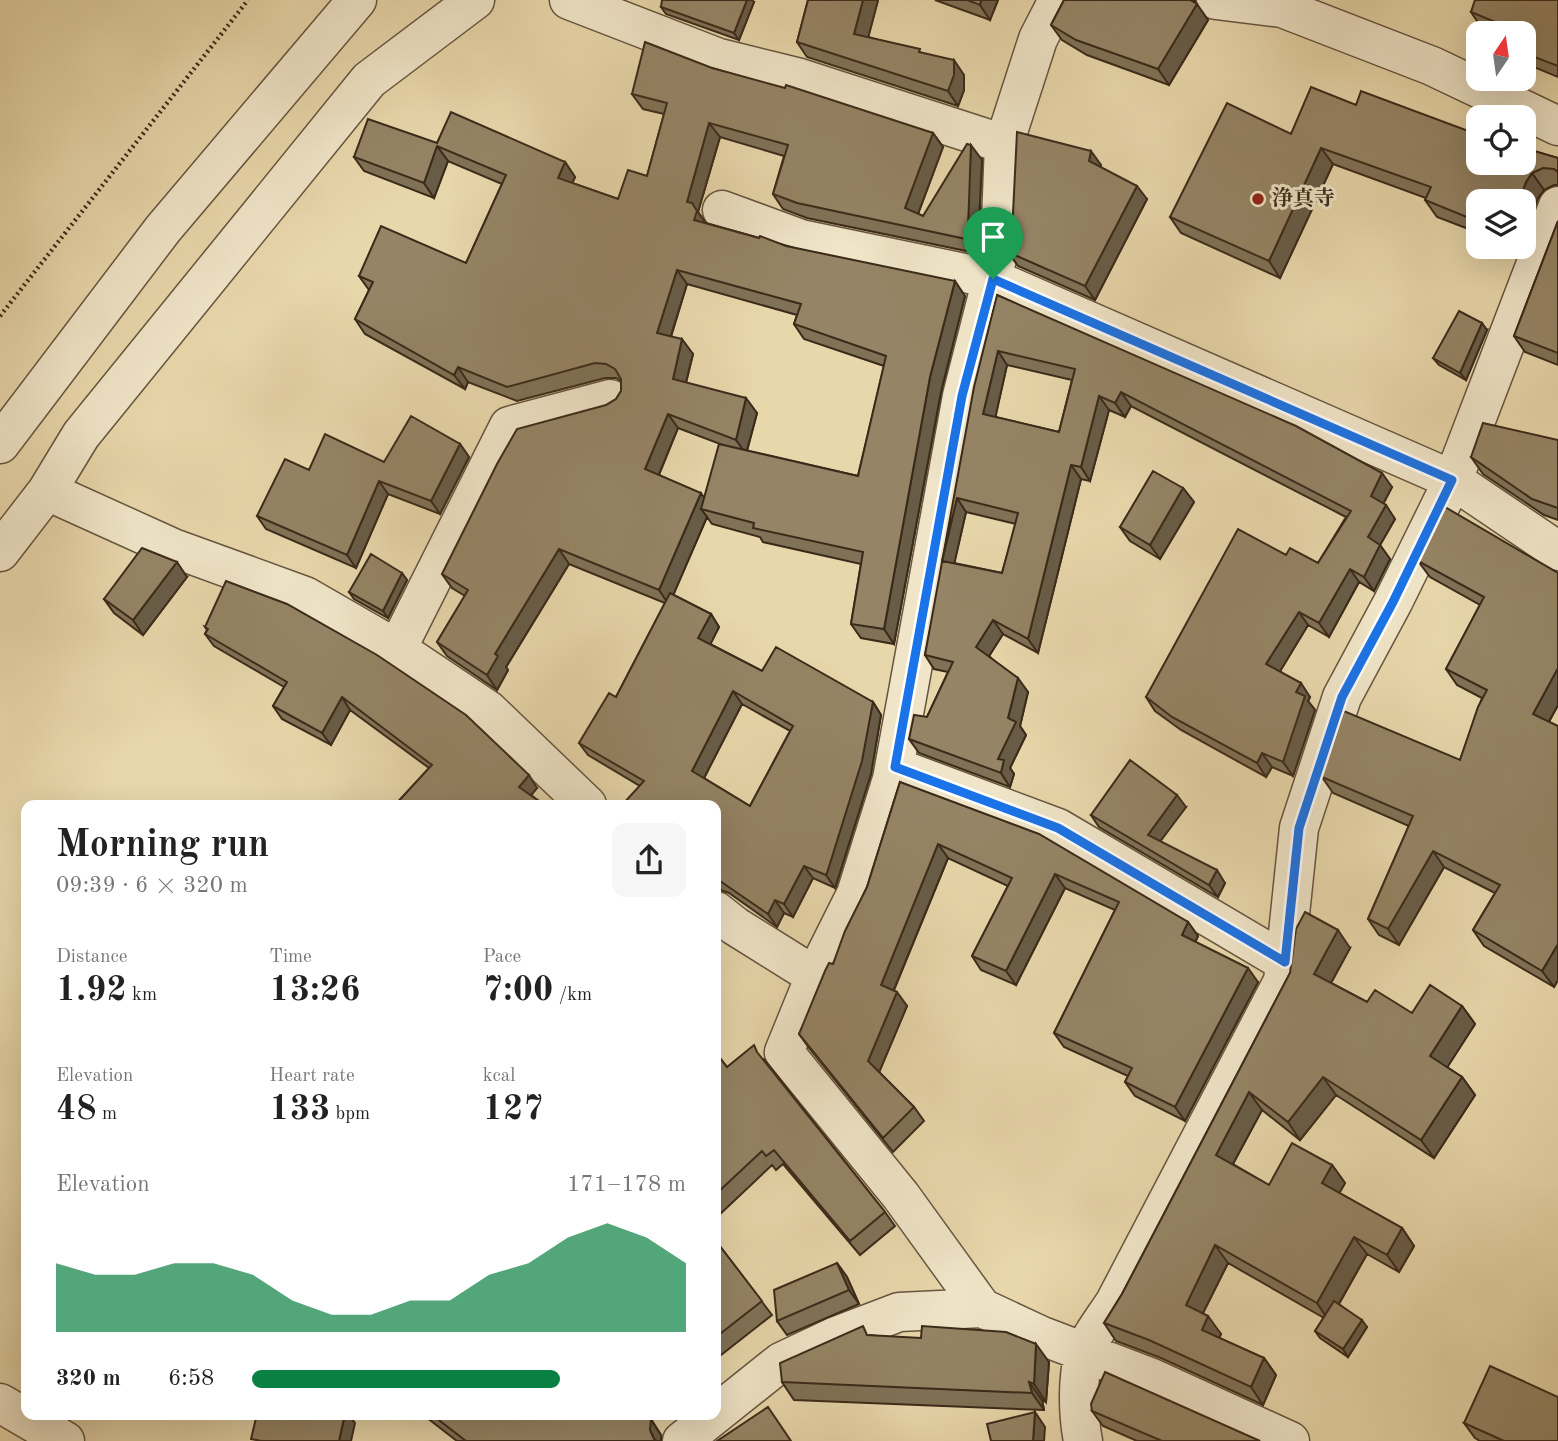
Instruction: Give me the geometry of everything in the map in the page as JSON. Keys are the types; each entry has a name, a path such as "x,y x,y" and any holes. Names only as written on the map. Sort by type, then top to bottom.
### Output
{"street":[{"path":"0,444 163,229 356,0"},
{"path":"0,552 47,491 81,435 369,80 475,0"},
{"path":"569,0 719,58 800,78 1004,144"},
{"path":"982,1308 901,1196 784,1052 815,976 856,894 895,767 962,396 1000,247 1004,144 1038,39 1058,0"},
{"path":"1216,0 1282,8 1432,66 1558,126"},
{"path":"1083,1441 1080,1428 1081,1371 1085,1351 1115,1302 1283,981 1299,828 1342,697 1393,602 1452,480 1558,206"},
{"path":"722,210 801,239 993,279 1452,480 1558,551"},
{"path":"397,649 509,426 610,399"},
{"path":"47,491 173,548 305,596 397,649 488,710 582,800"},
{"path":"895,767 1058,828 1285,962"},
{"path":"721,915 815,976"},
{"path":"721,1410 781,1362 836,1336 899,1312 982,1308 1042,1336 1152,1378 1290,1441"},
{"path":"0,1403 21,1415"},
{"path":"29,1420 65,1441"},
{"path":"682,1441 708,1420"}],"path":[{"path":"0,316 248,0"}],"building":[{"path":"662,0 747,0 734,33 661,7"},
{"path":"808,0 863,0 854,34 954,60 954,75 948,91 797,42"},
{"path":"967,0 981,0 980,5"},
{"path":"1064,0 1190,0 1197,4 1158,69 1076,40 1051,25"},
{"path":"1475,0 1558,0 1558,66 1536,58 1536,21 1493,21 1471,12"},
{"path":"645,42 712,68 785,88 786,85 933,133 905,208 923,216 967,144 971,145 966,239 797,203 773,194 788,145 709,123 687,202 692,203 697,211 694,220 759,238 760,236 786,246 955,281 930,377 884,629 851,624 863,552 753,528 754,523 701,509 719,444 858,476 886,356 794,324 801,304 677,270 657,333 682,339 673,379 746,398 736,440 668,414 645,469 701,493 659,590 559,549 495,654 498,656 487,675 437,642 468,590 442,574 517,429 606,405 616,399 621,391 621,379 615,369 606,364 595,363 507,387 458,367 454,375 355,319 373,282 359,276 381,226 466,263 506,175 437,146 424,183 354,157 368,119 437,143 451,112 565,162 558,178 618,199 628,170 647,176 667,103 632,94"},
{"path":"1311,87 1356,105 1361,91 1466,130 1466,175 1531,175 1523,189 1466,189 1466,217 1425,200 1431,187 1321,148 1269,261 1170,217 1227,103 1291,134"},
{"path":"1017,132 1091,151 1089,161 1137,186 1085,286 1008,252 1012,234"},
{"path":"1536,152 1558,158 1558,172 1543,168 1536,171"},
{"path":"1558,221 1558,353 1514,336"},
{"path":"997,295 1296,426 1382,473 1371,496 1386,505 1368,537 1380,545 1364,577 1350,569 1319,623 1299,612 1266,664 1301,683 1296,692 1305,696 1283,762 1262,753 1257,763 1172,717 1146,697 1238,529 1286,555 1290,548 1318,563 1351,511 1121,392 1115,403 1099,396 1081,467 1071,465 1028,639 993,620 976,647 1018,678 1008,718 1016,722 998,759 1004,760 1001,773 909,739 914,715 927,717 953,662 925,655 942,561 1002,573 1018,513 957,498 943,558 974,387","holes":["998,351 1075,369 1059,432 983,414"]},
{"path":"1459,311 1482,323 1460,373 1433,358"},
{"path":"411,416 460,444 431,501 379,481 347,555 257,516 285,459 309,470 325,434 384,462"},
{"path":"1483,423 1558,440 1558,508 1532,499 1471,457"},
{"path":"1153,471 1183,488 1150,545 1120,527"},
{"path":"1445,507 1558,573 1558,668 1533,714 1558,726 1558,944 1542,971 1473,930 1500,885 1433,851 1388,929 1368,919 1413,816 1322,777 1344,711 1460,760 1478,707 1487,690 1446,669 1484,597 1418,561"},
{"path":"142,548 177,562 133,620 104,599"},
{"path":"371,554 402,573 383,611 349,592"},
{"path":"226,581 287,604 377,655 466,715 529,775 519,787 537,800 400,800 432,765 342,697 322,733 273,706 287,682 205,634 208,629 205,627"},
{"path":"670,593 711,614 698,638 762,671 776,647 873,702 862,761 826,875 804,866 784,904 775,900 768,914 721,882 721,800 627,800 644,781 579,743 609,693 616,697","holes":["733,691 793,726 750,806 692,771"]},
{"path":"1130,760 1177,795 1148,835 1217,870 1209,885 1091,815"},
{"path":"900,782 1039,834 1188,922 1182,935 1248,968 1175,1107 1125,1082 1132,1068 1054,1033 1119,902 1055,874 1006,971 972,956 1012,878 938,844 881,985 897,992 868,1061 914,1107 883,1138 799,1034 825,971 829,963 833,964 845,931 867,887"},
{"path":"1305,912 1338,930 1314,974 1367,1002 1375,990 1412,1013 1430,985 1462,1006 1430,1056 1462,1077 1421,1140 1323,1077 1288,1122 1249,1092 1216,1155 1269,1185 1292,1143 1332,1165 1322,1183 1402,1228 1387,1255 1354,1237 1317,1303 1215,1245 1186,1305 1208,1316 1202,1330 1264,1358 1251,1387 1149,1340 1104,1323 1122,1294 1290,973 1296,929"},
{"path":"754,1045 885,1212 850,1241 774,1150 766,1156 762,1151 721,1189 721,1059 727,1067"},
{"path":"721,1248 762,1301 721,1333"},
{"path":"837,1263 849,1290 777,1321 774,1290"},
{"path":"1334,1301 1362,1320 1343,1349 1315,1331"},
{"path":"863,1326 867,1335 921,1338 922,1326 1006,1332 1036,1344 1034,1384 1029,1382 1032,1393 782,1382 780,1363"},
{"path":"1490,1366 1558,1397 1558,1441 1504,1441 1464,1423"},
{"path":"1105,1372 1260,1441 1162,1441 1092,1411 1091,1404"},
{"path":"768,1407 791,1441 717,1441"},
{"path":"1035,1412 1033,1441 991,1441 987,1424"},
{"path":"256,1420 344,1420 339,1441 251,1439"},
{"path":"439,1420 651,1420 650,1430 657,1441 466,1441"}],"place":[{"name":"浄真寺","path":"1258,199"}],"route":[{"path":"993,279 1452,480 1393,602 1342,697 1299,828 1285,962 1058,828 895,767 962,396 993,279"}]}
